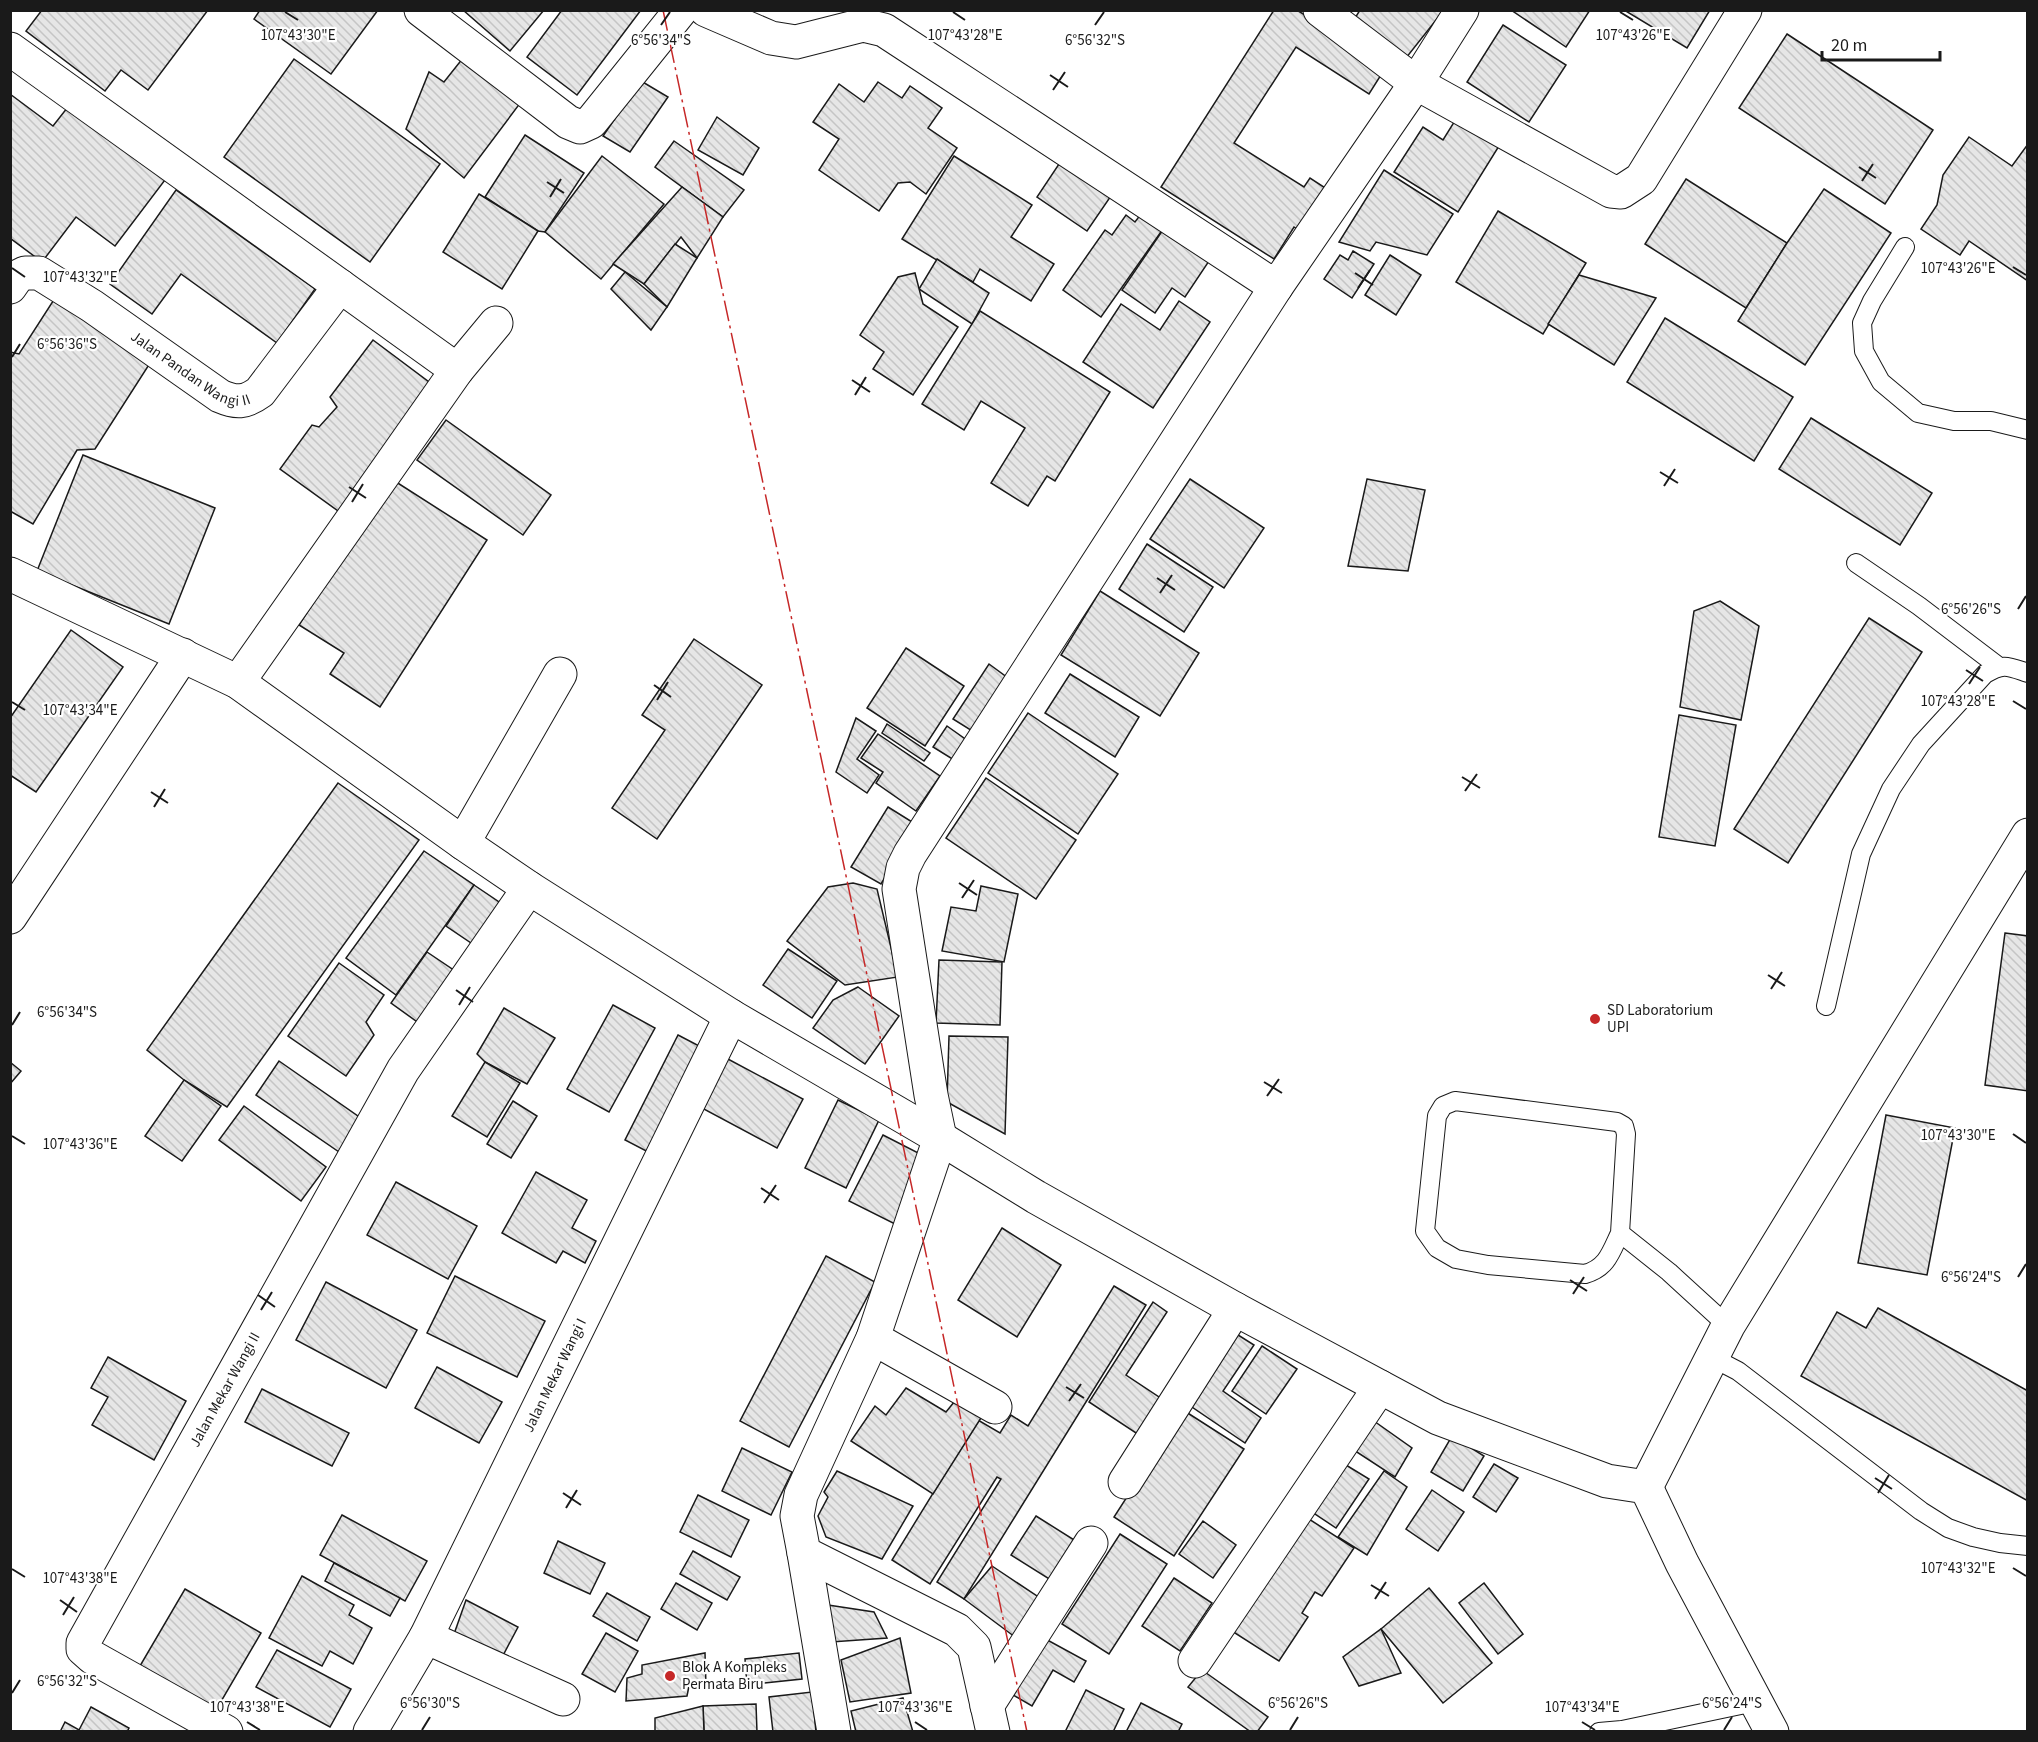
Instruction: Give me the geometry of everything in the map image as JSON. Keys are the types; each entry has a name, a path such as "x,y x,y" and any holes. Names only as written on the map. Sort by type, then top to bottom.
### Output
{"street":[{"path":"421,10 568,123 580,127 591,122 681,10"},
{"path":"706,10 771,38 796,42 864,25 884,30 1276,287"},
{"path":"1320,10 1416,83 1571,171 1611,191 1621,192 1641,179 1745,10"},
{"path":"834,1731 796,1516 801,1495 873,1338 940,1138 931,1095 899,889 903,868 1276,287 1416,83 1462,10"},
{"path":"10,49 457,370"},
{"name":"Jalan Pandan Wangi II","path":"10,286 17,277 25,273 39,273 92,306 220,396 243,402 260,392 340,286"},
{"path":"238,681 457,370 496,323"},
{"path":"10,574 238,681 529,888 731,1016 940,1138 1035,1197 1235,1309 1438,1418 1607,1481 1646,1487"},
{"path":"10,917 183,655"},
{"path":"463,843 560,674"},
{"path":"1646,1487 1728,1326 2028,835"},
{"name":"Jalan Mekar Wangi II","path":"218,1727 92,1657 83,1649 83,1642 403,1070 529,888"},
{"name":"Jalan Mekar Wangi I","path":"370,1731 426,1636 731,1016"},
{"path":"1125,1482 1235,1309"},
{"path":"873,1338 994,1407"},
{"path":"1195,1661 1380,1387"},
{"path":"1646,1487 1682,1563 1772,1731"},
{"path":"990,1719 1091,1543"},
{"path":"804,1553 957,1630 974,1647 990,1719"},
{"path":"426,1636 562,1699"}],"lane":[{"path":"1905,247 1872,301 1862,323 1864,351 1881,382 1918,412 1954,421 1991,421 2028,430"},
{"path":"1856,563 1919,606 1998,666 2028,673"},
{"path":"1826,1006 1861,854 1891,789 1921,744 1984,674 1998,666"},
{"path":"1455,1101 1617,1122 1624,1126 1626,1134 1620,1233 1608,1260 1597,1271 1585,1274 1488,1265 1456,1259 1437,1248 1425,1231 1437,1116 1443,1106 1455,1101"},
{"path":"1620,1233 1669,1272 1728,1326"},
{"path":"1711,1357 1738,1371 1921,1511 1948,1528 2000,1543 2028,1546"},
{"path":"1599,1731 1622,1730 1755,1702"}],"building":[{"path":"42,10 208,10 148,90 121,70 105,91 26,31"},
{"path":"260,10 378,10 331,74 254,19"},
{"path":"463,10 544,10 510,51"},
{"path":"562,10 641,10 577,95 527,57"},
{"path":"1274,10 1297,10 1386,67 1369,94 1296,47 1234,143 1304,187 1310,178 1333,193 1306,235 1294,227 1274,259 1161,187"},
{"path":"1360,10 1444,10 1406,58 1355,18"},
{"path":"1511,10 1590,10 1566,47"},
{"path":"1624,10 1710,10 1687,48"},
{"path":"1503,25 1566,65 1529,122 1467,82"},
{"path":"1787,34 1933,130 1885,204 1739,108"},
{"path":"463,58 521,102 464,178 406,129 429,72 444,82"},
{"path":"294,59 440,164 370,262 224,157"},
{"path":"641,81 668,97 630,152 603,136"},
{"path":"878,82 902,98 910,86 942,108 928,128 957,148 926,194 910,182 898,183 879,211 819,170 839,139 813,122 839,84 864,102"},
{"path":"10,94 53,126 71,103 168,176 115,246 76,217 42,262 10,238"},
{"path":"717,117 759,148 743,175 698,150"},
{"path":"1456,119 1499,146 1458,212 1394,172 1423,127 1443,140"},
{"path":"525,135 584,173 545,232 538,231 485,197"},
{"path":"1969,137 2012,166 2028,144 2028,281 1969,241 1960,255 1921,229 1937,205 1943,175"},
{"path":"674,141 744,190 723,217 655,167"},
{"path":"602,156 664,204 601,279 545,232"},
{"path":"954,156 1032,205 1011,237 1054,264 1031,301 980,269 973,282 902,239"},
{"path":"1063,158 1113,193 1087,231 1037,197"},
{"path":"1384,170 1453,214 1427,255 1376,242 1370,251 1339,242"},
{"path":"1686,179 1787,243 1746,308 1645,244"},
{"path":"682,187 723,217 697,258 681,237 644,284 613,264"},
{"path":"1824,189 1891,233 1805,365 1738,321"},
{"path":"176,190 315,289 277,343 181,274 152,314 110,284"},
{"path":"479,194 538,231 502,289 443,252"},
{"path":"1498,211 1586,263 1543,334 1456,282"},
{"path":"1141,214 1163,229 1101,317 1063,290 1105,230 1112,235 1126,215 1135,222"},
{"path":"1169,221 1215,252 1185,297 1172,288 1155,313 1122,290"},
{"path":"675,244 697,258 667,307 644,284"},
{"path":"1353,251 1374,264 1352,298 1324,279 1340,255 1348,260"},
{"path":"1390,255 1421,275 1396,315 1365,295"},
{"path":"937,259 989,293 972,324 919,289"},
{"path":"625,272 667,307 651,330 611,289"},
{"path":"915,273 923,304 958,327 913,395 873,369 884,352 860,335 898,277"},
{"path":"1579,275 1656,298 1614,365 1548,324"},
{"path":"55,298 152,360 95,449 77,450 33,524 10,511 10,352 19,354"},
{"path":"1179,301 1210,322 1153,408 1083,362 1121,304 1160,330"},
{"path":"980,311 1110,392 1055,481 1047,476 1028,506 991,483 1025,428 981,401 964,430 922,404"},
{"path":"1665,318 1793,397 1754,461 1627,382"},
{"path":"373,340 429,382 345,516 280,469 312,425 319,427 337,407 330,397"},
{"path":"1811,418 1932,493 1900,545 1779,469"},
{"path":"446,420 551,495 523,535 417,460"},
{"path":"83,455 215,508 169,624 37,571"},
{"path":"1190,479 1264,528 1224,588 1150,539"},
{"path":"1367,479 1425,490 1408,571 1348,566"},
{"path":"393,480 487,540 380,707 330,674 344,653 299,625"},
{"path":"1147,544 1213,587 1184,632 1119,589"},
{"path":"1100,591 1199,653 1160,716 1061,655"},
{"path":"1720,601 1759,626 1741,720 1680,707 1694,611"},
{"path":"1869,618 1922,652 1788,863 1734,829"},
{"path":"71,630 123,667 36,792 10,775 10,718"},
{"path":"694,639 762,685 657,839 612,808 665,730 642,715"},
{"path":"906,648 964,686 925,746 867,708"},
{"path":"989,664 1008,678 977,734 953,719"},
{"path":"1070,674 1139,717 1115,757 1045,713"},
{"path":"1028,713 1118,774 1078,834 988,773"},
{"path":"1679,715 1736,725 1715,846 1659,837"},
{"path":"856,718 876,731 857,759 879,775 867,793 836,772"},
{"path":"887,724 930,753 924,761 882,733"},
{"path":"947,726 968,741 954,760 933,747"},
{"path":"878,734 940,776 916,811 876,783 883,772 861,758"},
{"path":"986,778 1076,840 1036,899 946,838"},
{"path":"338,783 419,840 227,1107 184,1080 147,1050"},
{"path":"888,807 917,825 881,884 851,867"},
{"path":"424,851 474,885 396,995 346,958"},
{"path":"853,883 877,889 898,977 845,985 787,941 828,887"},
{"path":"474,885 505,906 477,947 446,926"},
{"path":"981,886 1018,894 1004,962 942,951 951,907 976,911"},
{"path":"2005,933 2028,936 2028,1091 1985,1085"},
{"path":"788,949 837,981 812,1018 763,985"},
{"path":"427,952 464,977 427,1029 391,1003"},
{"path":"939,960 1002,962 1000,1025 936,1023"},
{"path":"339,963 384,995 366,1022 374,1035 346,1076 288,1036"},
{"path":"858,987 899,1016 865,1064 813,1028 833,1000"},
{"path":"613,1005 655,1028 609,1112 567,1089"},
{"path":"504,1008 555,1038 527,1084 485,1062 477,1054"},
{"path":"678,1035 705,1049 652,1154 625,1140"},
{"path":"949,1036 1008,1037 1005,1134 947,1102"},
{"path":"726,1058 803,1099 777,1148 700,1107"},
{"path":"279,1061 365,1121 342,1154 256,1095"},
{"path":"10,1062 21,1071 10,1084"},
{"path":"485,1062 520,1083 487,1137 452,1116"},
{"path":"184,1080 221,1106 182,1161 145,1136"},
{"path":"838,1100 879,1120 846,1188 805,1168"},
{"path":"513,1101 537,1116 511,1158 487,1144"},
{"path":"244,1106 326,1167 301,1201 219,1140"},
{"path":"1886,1115 1955,1128 1927,1275 1858,1263"},
{"path":"883,1135 932,1160 899,1226 849,1201"},
{"path":"536,1172 587,1200 572,1228 596,1241 585,1263 563,1251 556,1263 502,1233"},
{"path":"396,1182 477,1226 448,1279 367,1235"},
{"path":"1002,1228 1061,1265 1017,1337 958,1300"},
{"path":"826,1256 875,1282 789,1447 740,1421"},
{"path":"455,1276 545,1321 517,1377 427,1333"},
{"path":"326,1282 417,1330 386,1388 296,1340"},
{"path":"1114,1286 1146,1305 964,1599 937,1582 1001,1479 997,1477 930,1584 892,1560 978,1420 1000,1433 1011,1415 1028,1426"},
{"path":"1153,1302 1167,1312 1126,1375 1162,1399 1139,1435 1089,1402"},
{"path":"1878,1308 2028,1391 2028,1501 1801,1376 1837,1312 1866,1328"},
{"path":"1227,1328 1254,1345 1223,1391 1261,1418 1245,1443 1189,1405"},
{"path":"1262,1346 1297,1369 1266,1414 1232,1391"},
{"path":"108,1357 186,1401 154,1460 92,1425 108,1397 91,1388"},
{"path":"437,1367 502,1402 479,1443 415,1408"},
{"path":"906,1388 946,1412 959,1396 986,1410 933,1494 851,1441 875,1406 886,1415"},
{"path":"262,1389 349,1433 332,1466 245,1422"},
{"path":"1183,1410 1244,1449 1174,1556 1114,1517"},
{"path":"1364,1414 1412,1448 1395,1477 1343,1443"},
{"path":"1452,1436 1484,1456 1463,1491 1431,1472"},
{"path":"742,1448 792,1472 771,1515 722,1491"},
{"path":"1341,1462 1369,1479 1336,1528 1309,1510"},
{"path":"1494,1464 1518,1478 1496,1512 1473,1497"},
{"path":"837,1471 913,1506 882,1559 826,1537 818,1516 828,1497 824,1492"},
{"path":"1384,1471 1407,1487 1367,1555 1338,1537"},
{"path":"1432,1490 1464,1512 1438,1551 1406,1529"},
{"path":"698,1495 749,1520 731,1557 680,1532"},
{"path":"1298,1512 1354,1548 1322,1596 1315,1592 1302,1613 1308,1617 1279,1661 1224,1626"},
{"path":"342,1515 427,1561 405,1601 320,1555"},
{"path":"1036,1516 1079,1543 1054,1582 1011,1555"},
{"path":"1203,1521 1236,1545 1213,1578 1179,1554"},
{"path":"1120,1534 1167,1564 1109,1654 1062,1624"},
{"path":"558,1541 605,1563 590,1594 544,1573"},
{"path":"693,1551 740,1577 727,1600 680,1574"},
{"path":"334,1563 400,1598 390,1616 325,1581"},
{"path":"992,1566 1040,1598 1015,1637 964,1599"},
{"path":"302,1576 354,1605 349,1615 372,1628 353,1664 330,1651 322,1666 269,1638"},
{"path":"1174,1578 1212,1603 1180,1651 1142,1626"},
{"path":"676,1583 712,1603 697,1630 661,1609"},
{"path":"1484,1583 1523,1634 1498,1654 1459,1603"},
{"path":"1429,1588 1492,1663 1443,1703 1381,1629"},
{"path":"185,1589 261,1633 212,1717 137,1671"},
{"path":"607,1593 650,1617 637,1641 593,1616"},
{"path":"466,1600 518,1627 498,1665 453,1637"},
{"path":"828,1605 874,1612 887,1638 831,1642"},
{"path":"1381,1629 1401,1673 1359,1686 1343,1657"},
{"path":"606,1633 638,1651 615,1692 582,1674"},
{"path":"1040,1636 1086,1661 1074,1682 1053,1670 1032,1706 1008,1692"},
{"path":"900,1638 911,1693 850,1702 841,1660"},
{"path":"277,1650 351,1689 330,1727 256,1687"},
{"name":"Blok A Kompleks Permata Biru","path":"705,1653 706,1686 689,1686 687,1696 626,1701 627,1678 642,1674 642,1665"},
{"path":"799,1653 802,1679 747,1685 745,1659"},
{"path":"1202,1670 1268,1717 1257,1732 1251,1732 1188,1687"},
{"path":"1086,1690 1124,1709 1113,1732 1065,1732"},
{"path":"812,1692 816,1732 773,1732 769,1697"},
{"path":"903,1698 913,1732 856,1732 851,1711"},
{"path":"1141,1703 1182,1724 1178,1732 1126,1732"},
{"path":"756,1704 757,1732 704,1732 703,1706"},
{"path":"703,1706 704,1732 655,1732 655,1718"},
{"path":"91,1707 129,1728 127,1732 60,1732 65,1722 79,1730"}],"power":[{"path":"663,10 1027,1732"}],"place":[{"name":"SD Laboratorium UPI","path":"1595,1019"},
{"name":"Blok A Kompleks Permata Biru","path":"670,1676"}]}
